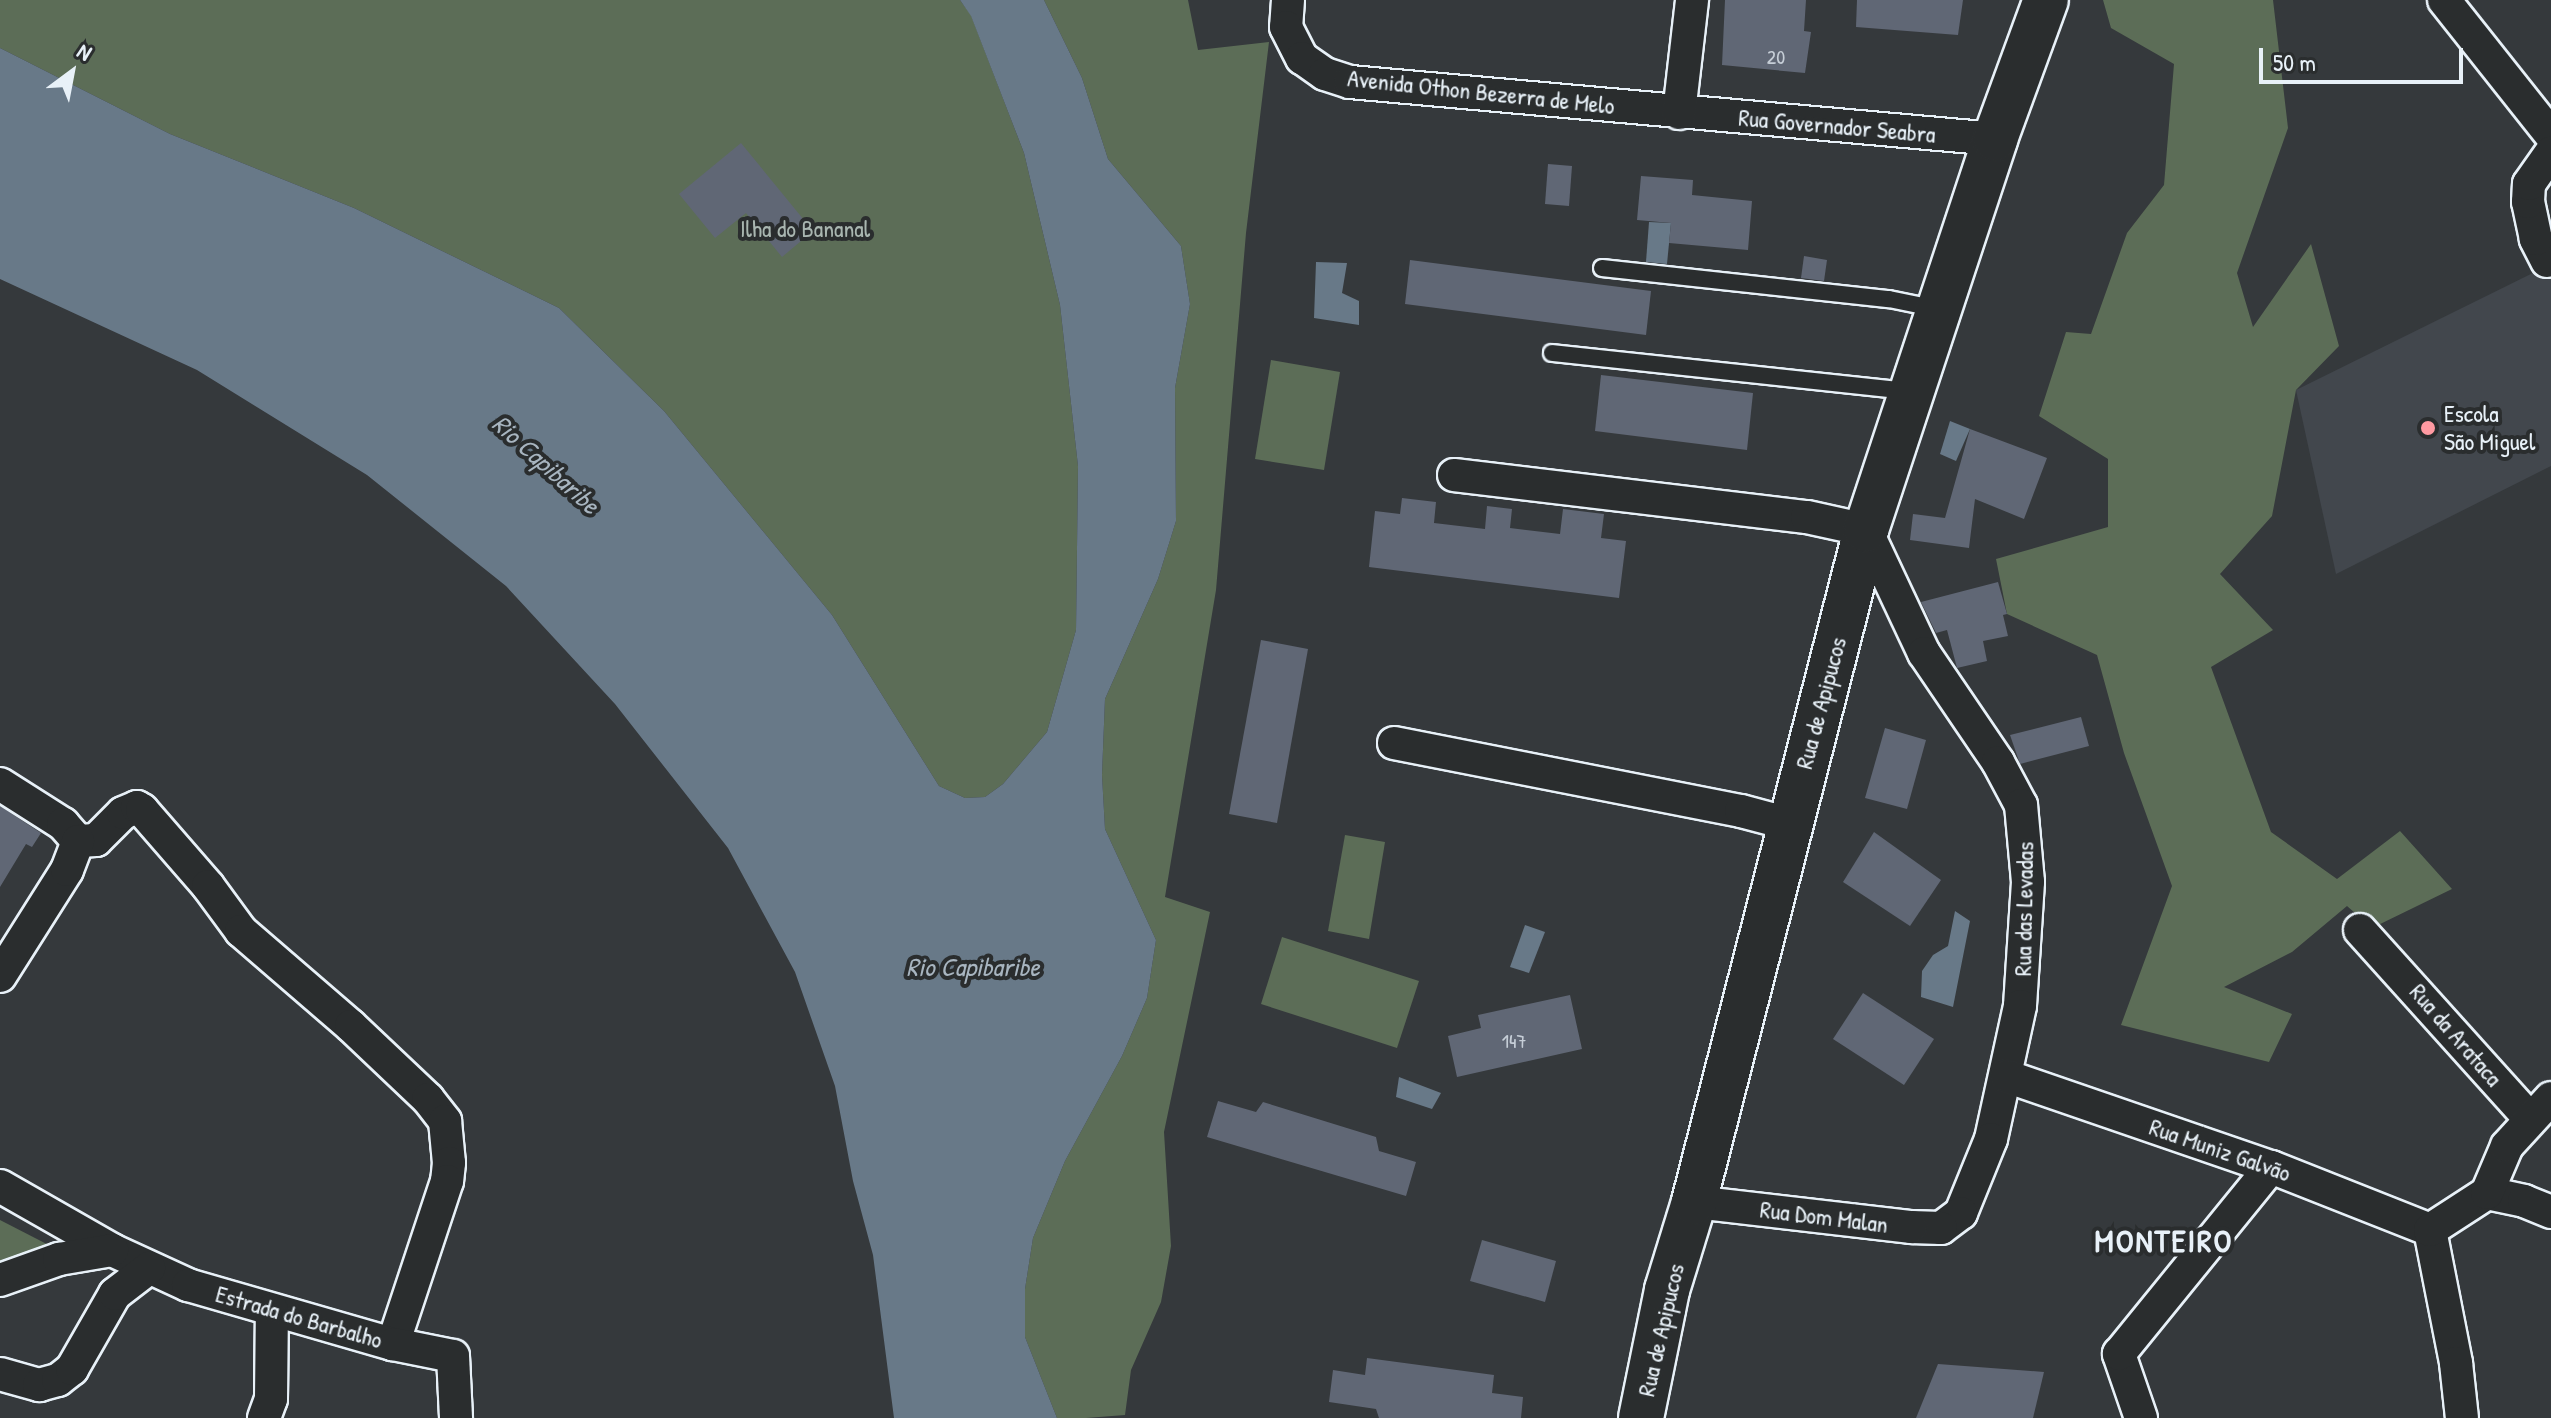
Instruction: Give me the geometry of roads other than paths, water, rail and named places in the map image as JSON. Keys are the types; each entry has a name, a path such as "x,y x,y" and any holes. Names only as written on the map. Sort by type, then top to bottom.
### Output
{"main road":[{"name":"Rua de Apipucos","path":"1641,1418 1667,1290 1694,1202 1866,530 1915,392 1995,139 2046,0"}],"street":[{"name":"Avenida Othon Bezerra de Melo","path":"1288,0 1286,27 1302,58 1325,74 1350,82 1679,113"},
{"path":"1679,113 1692,0"},
{"path":"2444,0 2551,135"},
{"name":"Rua Governador Seabra","path":"1679,113 1995,139"},
{"path":"2547,261 2536,239 2528,202 2529,184 2551,153"},
{"path":"1454,475 1807,517 1866,530"},
{"name":"Rua das Levadas","path":"1866,530 1924,653 1998,762 2021,805 2028,870 2026,945 2020,1006 1991,1139 1969,1198 1953,1221"},
{"path":"1394,743 1741,811 1790,824"},
{"path":"0,784 63,824 78,841"},
{"path":"78,841 96,840 123,813 137,807 142,810 241,931 351,1026 428,1099 445,1121 449,1163 447,1181 393,1344"},
{"path":"0,976 54,893 78,841"},
{"name":"Rua da Arataca","path":"2360,930 2540,1108"},
{"name":"Rua Muniz Galvão","path":"2006,1076 2271,1167 2430,1230"},
{"path":"2462,1418 2456,1363 2430,1230 2487,1193 2507,1146 2540,1108"},
{"path":"2141,1418 2119,1354 2271,1167"},
{"name":"Estrada do Barbalho","path":"0,1186 112,1250 188,1285 393,1344 453,1356 456,1418"},
{"path":"2487,1193 2524,1201 2551,1212"},
{"name":"Rua Dom Malan","path":"1694,1202 1911,1227 1941,1228 1953,1221"},
{"path":"0,1280 59,1259 112,1250"},
{"path":"0,1374 39,1385 58,1380 72,1369 115,1294 149,1268"},
{"path":"271,1412 272,1310"}],"lane":[{"path":"1602,268 1889,299 1940,310"},
{"path":"1552,353 1915,392"}],"water":[{"name":"Rio Capibaribe","path":"960,0 1044,0 1082,78 1108,159 1181,246 1190,304 1175,388 1176,521 1158,579 1105,699 1102,775 1105,829 1156,940 1147,998 1122,1056 1065,1161 1033,1238 1025,1289 1025,1337 1057,1418 894,1418 873,1255 853,1181 835,1086 795,972 728,848 615,704 506,586 367,475 197,370 0,279 0,48 170,134 354,208 559,308 664,411 832,615 939,786 965,798 985,797 1003,784 1047,732 1076,630 1078,466 1060,305 1024,153 971,16"},
{"path":"1649,222 1671,223 1667,264 1646,262"},
{"path":"1316,262 1347,263 1342,293 1359,301 1359,325 1314,318"},
{"path":"1950,421 1970,429 1956,461 1940,454"},
{"path":"1955,911 1970,921 1953,1007 1921,997 1922,971 1933,955 1948,946"},
{"path":"1525,925 1545,932 1529,973 1510,967"},
{"path":"1399,1077 1441,1093 1432,1109 1396,1097"}],"place":[{"name":"Escola São Miguel","path":"2428,428"}],"district":[{"name":"MONTEIRO","path":"2164,1241"}],"park label":[{"name":"Ilha do Bananal","path":"805,229"}]}
